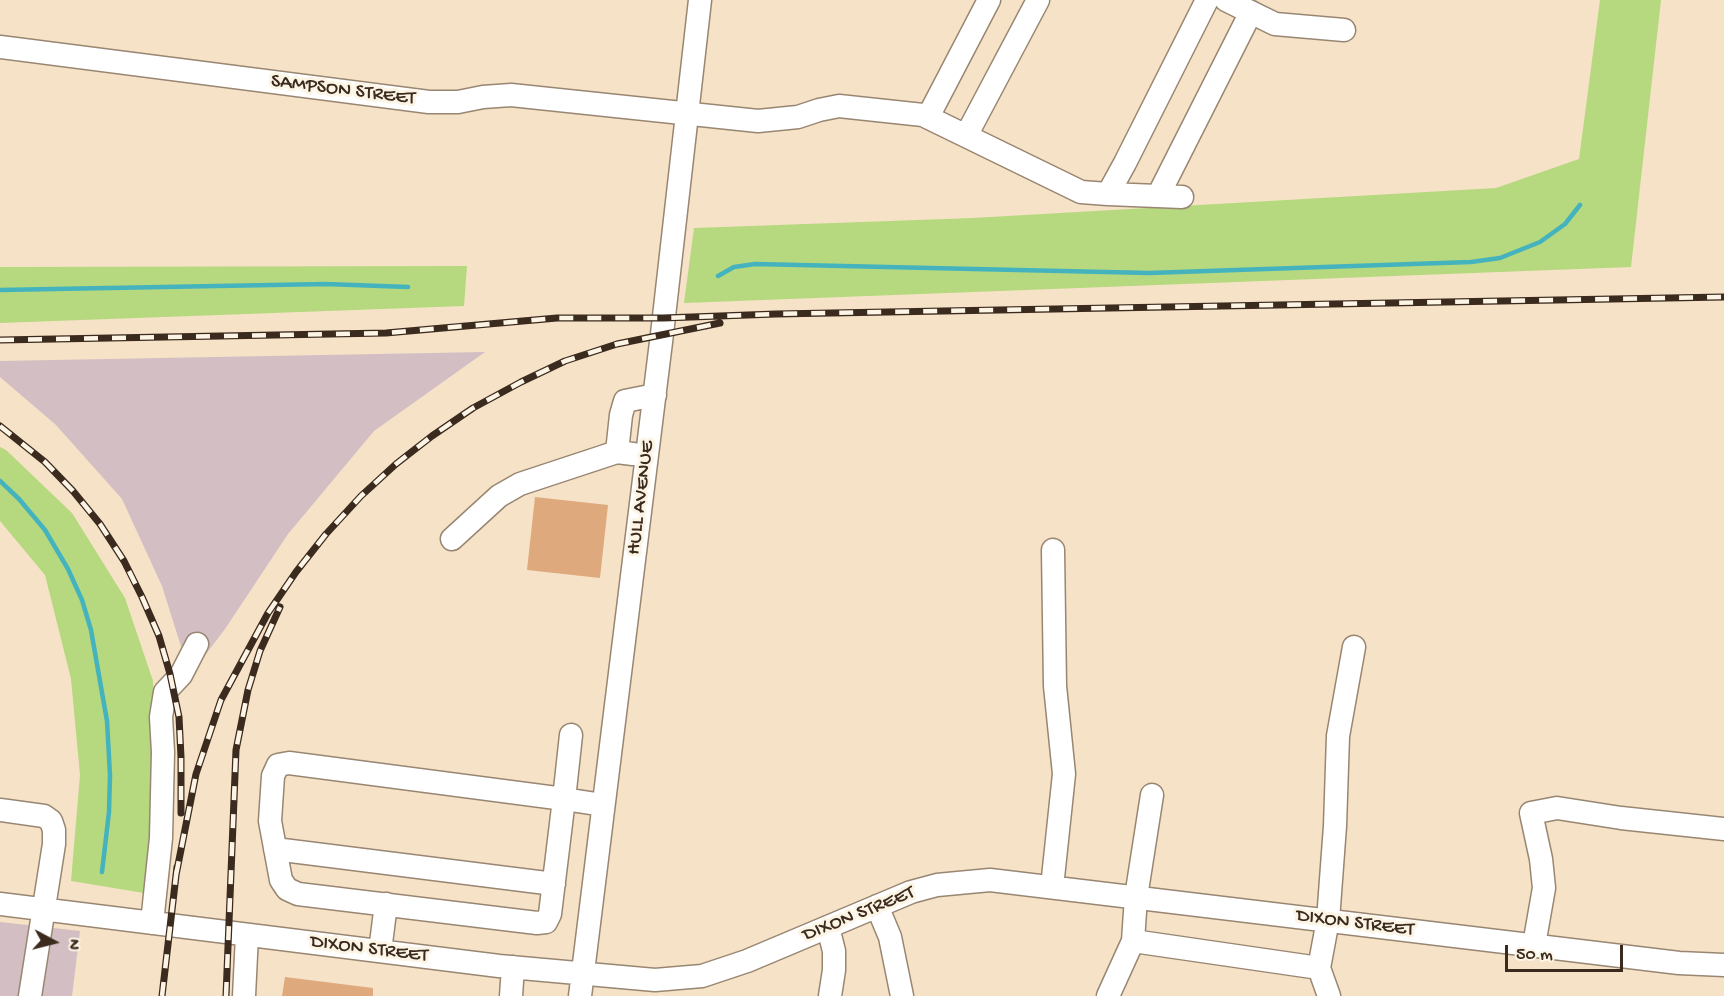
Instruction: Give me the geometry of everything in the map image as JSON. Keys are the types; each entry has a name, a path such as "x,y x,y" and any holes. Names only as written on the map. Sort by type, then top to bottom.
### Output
{"street":[{"name":"HULL AVENUE","path":"581,985 655,395 700,0"},
{"path":"928,117 989,0"},
{"path":"966,136 1038,0"},
{"path":"1108,194 1208,0"},
{"path":"1226,0 1275,24 1344,30"},
{"path":"1158,196 1251,12"},
{"name":"SAMPSON STREET","path":"0,47 429,102 458,102 510,95 758,122 798,117 839,106 923,115 1082,192 1182,197"},
{"path":"618,452 621,415 625,401 655,395"},
{"path":"452,539 499,496 520,484 618,452 647,457"},
{"path":"1052,887 1064,774 1055,686 1053,550"},
{"path":"152,923 161,838 163,752 161,717 165,692 182,675 197,644"},
{"path":"1329,996 1318,968 1328,920 1335,826 1338,736 1354,647"},
{"path":"571,735 564,799 550,914 546,921 537,923 297,894 287,889 281,880 270,821 273,776 278,765 289,763 564,799 603,805"},
{"path":"1108,996 1133,941 1136,897 1152,795"},
{"path":"1534,945 1544,888 1541,859 1531,813 1557,808 1621,818 1724,829"},
{"path":"0,810 44,816 51,821 54,830 54,844 30,996"},
{"path":"275,849 554,884"},
{"name":"DIXON STREET","path":"0,904 513,967 581,985 702,976 747,961 911,892 937,885 990,880 1679,963 1724,965"},
{"path":"380,951 386,904"},
{"path":"877,906 890,937 902,996"},
{"path":"828,927 834,951 830,996"},
{"path":"244,996 247,935"},
{"path":"1133,941 1318,968"},
{"path":"511,996 513,967"}],"shaded area":[{"path":"485,352 374,431 288,534 225,629 190,675 162,586 122,499 56,425 0,377 0,361"},
{"path":"0,922 80,931 72,996 0,996"}],"green space":[{"path":"1600,0 1661,0 1631,267 684,303 694,228 973,218 1496,188 1579,159"},
{"path":"467,266 464,306 0,323 0,267"},
{"path":"0,447 6,450 72,513 125,598 153,681 156,782 144,893 71,881 80,775 71,679 45,575 0,521"}],"building":[{"path":"535,497 608,505 600,578 527,570"},
{"path":"285,977 373,988 373,996 282,996"}],"waterway":[{"path":"718,276 734,267 755,264 1149,273 1471,262 1500,258 1540,242 1565,224 1580,205"},
{"path":"0,290 326,284 408,287"},
{"path":"0,481 19,499 45,530 68,569 82,600 91,630 107,721 110,775 109,812 102,872"}],"railway":[{"path":"0,340 386,333 557,318 663,318 1724,297"},
{"path":"176,875 196,774 221,700 268,613 296,572 326,534 361,496 396,464 432,436 473,408 521,382 565,361 617,344 720,323"},
{"path":"0,426 45,462 73,491 100,524 124,561 142,597 159,636 179,717 181,813"},
{"path":"226,996 236,750 248,690 260,651 280,607"},
{"path":"162,996 177,867"}]}
